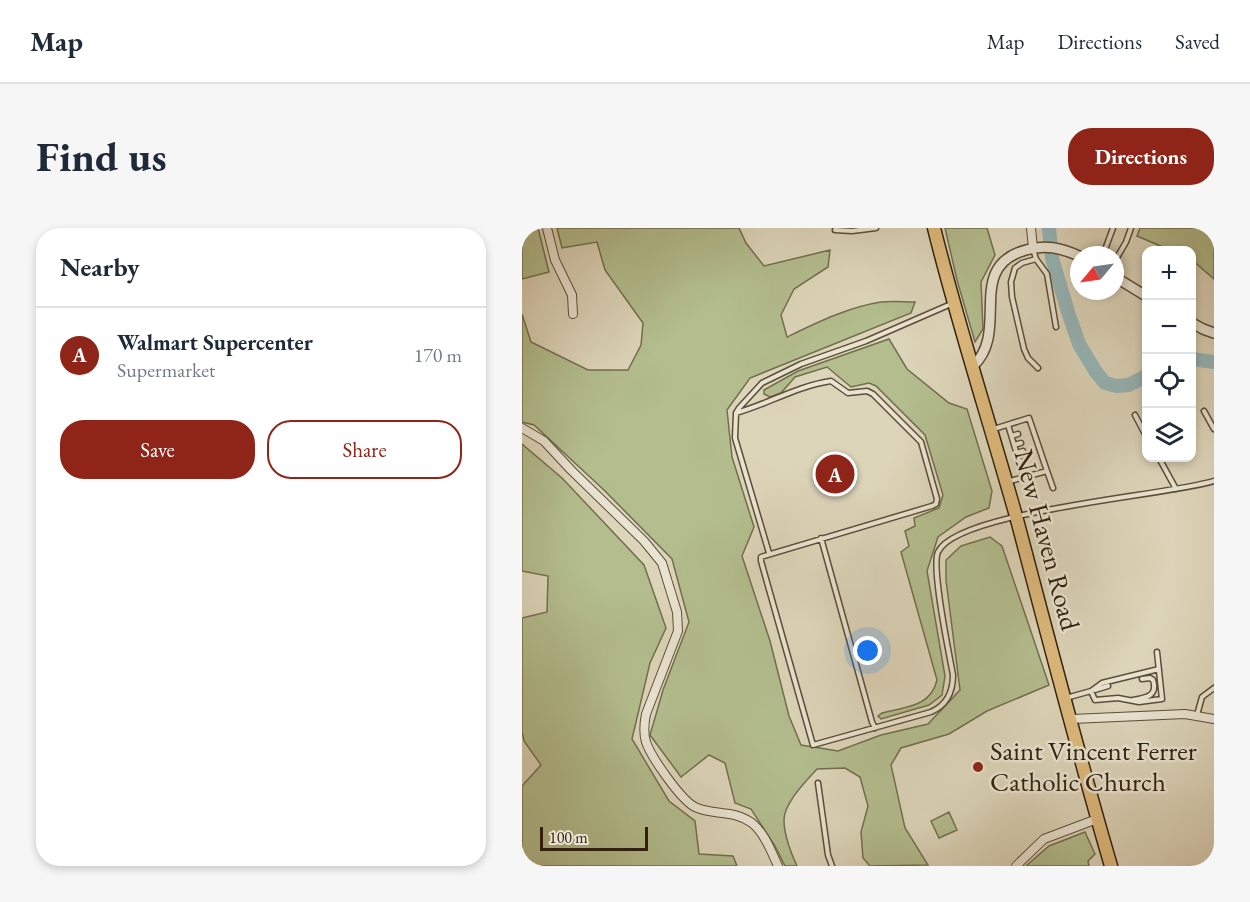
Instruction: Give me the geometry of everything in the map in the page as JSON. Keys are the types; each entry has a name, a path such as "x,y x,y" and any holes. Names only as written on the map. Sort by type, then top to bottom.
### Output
{"main road":[{"name":"New Haven Road","path":"934,228 953,303 1016,516 1111,866"}],"street":[{"path":"547,228 555,260 572,295 573,314"},
{"path":"1031,228 1033,248"},
{"path":"973,366 987,347 991,323 990,293 995,273 1007,258 1045,246 1070,252"},
{"path":"1124,283 1142,294"},
{"path":"1196,326 1214,333"},
{"path":"522,429 544,441 644,541 662,563 679,621 678,631 646,714 644,727 647,743 680,794 688,802 698,808 736,814 754,825 764,838 778,866"},
{"path":"1072,719 1185,714 1214,719"},
{"path":"1016,866 1044,838 1097,819"}],"lane":[{"path":"835,230 852,231 876,228"},
{"path":"1106,246 1113,228"},
{"path":"1124,246 1131,228"},
{"path":"1033,248 1035,259 1047,274 1056,327"},
{"path":"1035,259 1018,265 1012,273 1011,282 1012,297 1024,349 1028,358 1038,368"},
{"path":"769,553 735,438 736,413 762,383 801,364 866,341 953,303"},
{"path":"736,413 770,399 831,381 848,393 867,391 873,394 921,442 937,499 936,504 762,556 761,561 813,745 933,711 945,703 951,694 953,675 936,573 938,551 954,537 966,531 1016,516 1214,481"},
{"path":"1203,411 1214,429"},
{"path":"1135,415 1142,428"},
{"path":"991,430 1029,418 1053,488"},
{"path":"1008,425 1024,477"},
{"path":"1025,432 1033,429"},
{"path":"1012,436 1018,434"},
{"path":"1028,441 1036,438"},
{"path":"1014,445 1021,443"},
{"path":"1030,449 1038,446"},
{"path":"1017,453 1023,451"},
{"path":"1033,457 1041,455"},
{"path":"1019,462 1026,460"},
{"path":"1161,462 1176,489"},
{"path":"1006,482 1047,471"},
{"path":"821,538 875,728"},
{"path":"1091,691 1095,700 1118,698 1139,702 1162,699 1157,652"},
{"path":"1091,691 1102,682 1159,669"},
{"path":"1126,701 1147,697 1153,693 1155,689 1153,681 1150,678 1142,679"},
{"path":"1065,698 1108,687"},
{"path":"1197,716 1202,697 1214,688"},
{"path":"818,783 828,855 832,866"}],"green space":[{"path":"538,228 549,272 522,279 522,231"},
{"path":"557,228 739,228 746,243 764,266 830,250 828,267 794,289 781,315 787,337 832,316 856,308 881,302 915,302 911,313 750,378 727,410 732,457 754,527 742,556 770,641 789,716 801,745 838,751 881,735 928,724 960,690 946,580 946,560 961,546 990,537 1002,546 1049,685 987,711 949,734 901,748 891,765 905,828 928,865 870,866 863,858 861,832 868,806 860,777 845,768 817,769 792,800 785,813 784,826 797,866 785,866 751,809 735,803 725,763 709,755 681,777 650,735 663,690 689,622 672,559 605,491 534,425 522,422 522,314 531,342 588,370 628,370 641,345 643,323 605,270 597,242 562,248"},
{"path":"945,228 987,228 995,255 981,282 983,329 975,342 957,280"},
{"path":"1140,228 1214,228 1214,279 1196,263 1196,246 1161,246 1137,236"},
{"path":"889,339 907,369 949,403 967,409 992,491 989,508 966,517 938,537 927,571 945,676 942,695 929,705 881,719 878,716 882,713 923,701 934,689 937,680 901,552 909,546 905,531 915,526 914,518 939,508 943,495 925,435 876,386 869,383 851,387 827,367 795,377 781,393 770,397 764,394 764,390 798,371"},
{"path":"522,444 562,478 644,565 666,628 650,663 632,739 669,801 695,821 699,854 733,856 737,866 522,866 522,786 541,765 524,741 522,732 522,618 547,612 548,576 522,571"},
{"path":"949,812 957,830 939,838 931,821"},
{"path":"1085,832 1095,854 1088,861 1089,866 1026,866 1049,846"}],"waterway":[{"path":"1049,228 1052,258 1069,315 1079,344 1096,372 1105,383 1117,386 1129,385 1142,378"},
{"path":"1196,360 1214,362"}],"place":[{"name":"Walmart Supercenter","path":"835,474"},
{"name":"Saint Vincent Ferrer Catholic Church","path":"978,767"}]}
